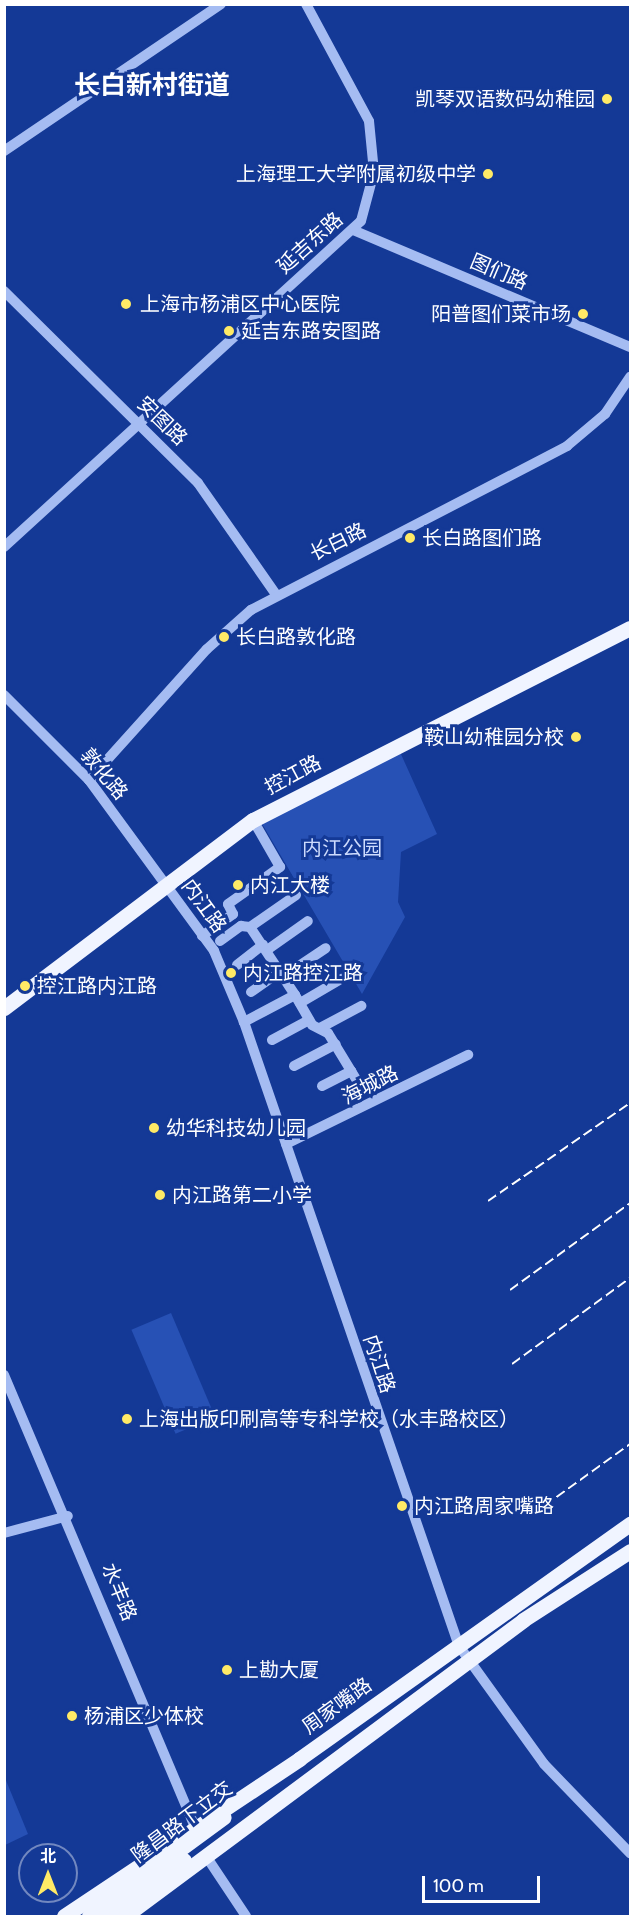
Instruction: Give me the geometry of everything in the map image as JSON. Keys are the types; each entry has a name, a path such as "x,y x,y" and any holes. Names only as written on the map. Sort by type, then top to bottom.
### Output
{"main road":[{"name":"控江路","path":"4,1008 165,884 253,820 630,628"},
{"name":"周家嘴路","path":"64,1917 194,1825 299,1759 630,1524"},
{"path":"125,1917 206,1856 289,1798 630,1541"},
{"path":"523,1620 630,1551"},
{"name":"隆昌路下立交","path":"89,1917 299,1759"},
{"name":"隆昌路下立交","path":"107,1917 182,1862 289,1798"}],"street":[{"path":"4,152 221,4"},
{"name":"延吉东路","path":"4,547 353,230 371,191 371,130 306,4"},
{"name":"图们路","path":"353,230 630,347"},
{"name":"安图路","path":"4,291 198,483 275,593"},
{"name":"长白路","path":"89,780 207,649 275,593 567,446 605,414 630,377"},
{"name":"敦化路","path":"4,695 89,780 165,884"},
{"path":"202,936 233,914 228,904 280,867 253,820"},
{"name":"内江路","path":"165,884 226,974 459,1646 468,1663 544,1764 630,1853"},
{"path":"220,941 241,926 250,927 296,895"},
{"path":"237,965 308,921"},
{"path":"250,927 283,974 309,1020 336,1044 359,1084"},
{"path":"251,992 326,948"},
{"path":"244,1022 340,979"},
{"path":"320,1028 361,1006"},
{"path":"272,1040 309,1020"},
{"path":"294,1066 336,1044"},
{"name":"海城路","path":"286,1144 468,1055"},
{"path":"322,1086 351,1071"},
{"name":"水丰路","path":"4,1376 68,1516 194,1825"},
{"path":"4,1533 68,1516"},
{"path":"621,1843 630,1836"},
{"path":"206,1856 246,1917"}],"green space":[{"name":"内江公园","path":"400,752 437,834 401,852 398,902 405,917 362,994 261,822"},
{"path":"171,1313 215,1417 176,1434 131,1330"},
{"path":"5,1778 28,1834 4,1845"}],"railway":[{"path":"488,1201 630,1103"},
{"path":"510,1290 630,1203"},
{"path":"512,1364 630,1278"},
{"path":"533,1514 630,1444"}],"place":[{"name":"凯琴双语数码幼稚园","path":"607,99"},
{"name":"上海理工大学附属初级中学","path":"488,174"},
{"name":"上海市杨浦区中心医院","path":"126,304"},
{"name":"阳普图们菜市场","path":"583,314"},
{"name":"延吉东路安图路","path":"229,331"},
{"name":"长白路图们路","path":"410,538"},
{"name":"长白路敦化路","path":"224,637"},
{"name":"鞍山幼稚园分校","path":"576,737"},
{"name":"内江大楼","path":"238,885"},
{"name":"内江路控江路","path":"231,973"},
{"name":"控江路内江路","path":"25,986"},
{"name":"幼华科技幼儿园","path":"154,1128"},
{"name":"内江路第二小学","path":"160,1195"},
{"name":"上海出版印刷高等专科学校（水丰路校区）","path":"127,1419"},
{"name":"内江路周家嘴路","path":"402,1506"},
{"name":"上勘大厦","path":"227,1670"},
{"name":"杨浦区少体校","path":"72,1716"}],"district":[{"name":"长白新村街道","path":"152,86"}]}
